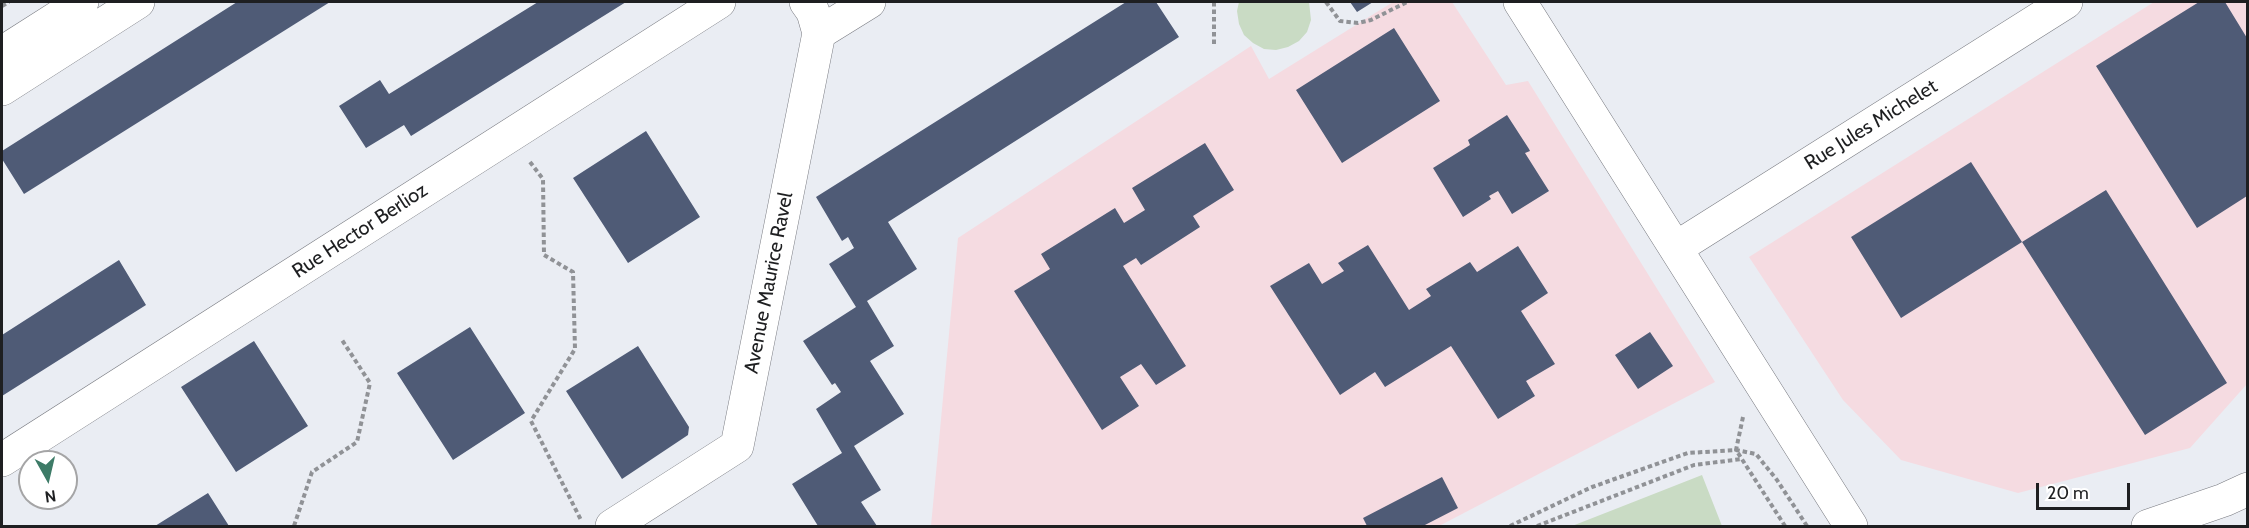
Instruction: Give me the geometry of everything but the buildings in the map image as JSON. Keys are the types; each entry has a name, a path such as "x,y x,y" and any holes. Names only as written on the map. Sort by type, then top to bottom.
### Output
{"street":[{"path":"2,53 82,2"},
{"path":"2,89 138,2"},
{"name":"Rue Hector Berlioz","path":"2,460 719,2"},
{"path":"806,2 813,12 819,33 869,2"},
{"path":"1520,2 1851,526"},
{"name":"Rue Jules Michelet","path":"1676,248 2066,2"},
{"name":"Avenue Maurice Ravel","path":"612,526 737,446 819,33"},
{"path":"2148,526 2224,500 2247,489"}],"path":[{"path":"2,6 9,2"},
{"path":"1214,2 1214,46"},
{"path":"1326,2 1340,21 1358,23 1371,20 1407,2"},
{"path":"509,136 543,179 544,255 573,272 575,349 531,421 584,526"},
{"path":"294,526 312,472 357,442 370,383 342,340"},
{"path":"1736,450 1785,526"},
{"path":"1510,526 1592,487 1688,453 1736,450 1756,454 1777,480 1807,526"},
{"path":"1537,526 1694,465 1742,459"}],"shaded area":[{"path":"1393,2 1452,2 1506,85 1528,81 1715,382 1439,526 931,526 958,238 1251,46 1269,79"},
{"path":"2154,2 2247,2 2247,384 2190,448 2018,493 1901,460 1843,400 1749,257"}],"green space":[{"path":"1239,2 1309,2 1311,20 1307,32 1299,41 1288,47 1276,50 1264,49 1244,35 1237,11"},
{"path":"1702,475 1722,526 1572,526 1618,508"}]}
